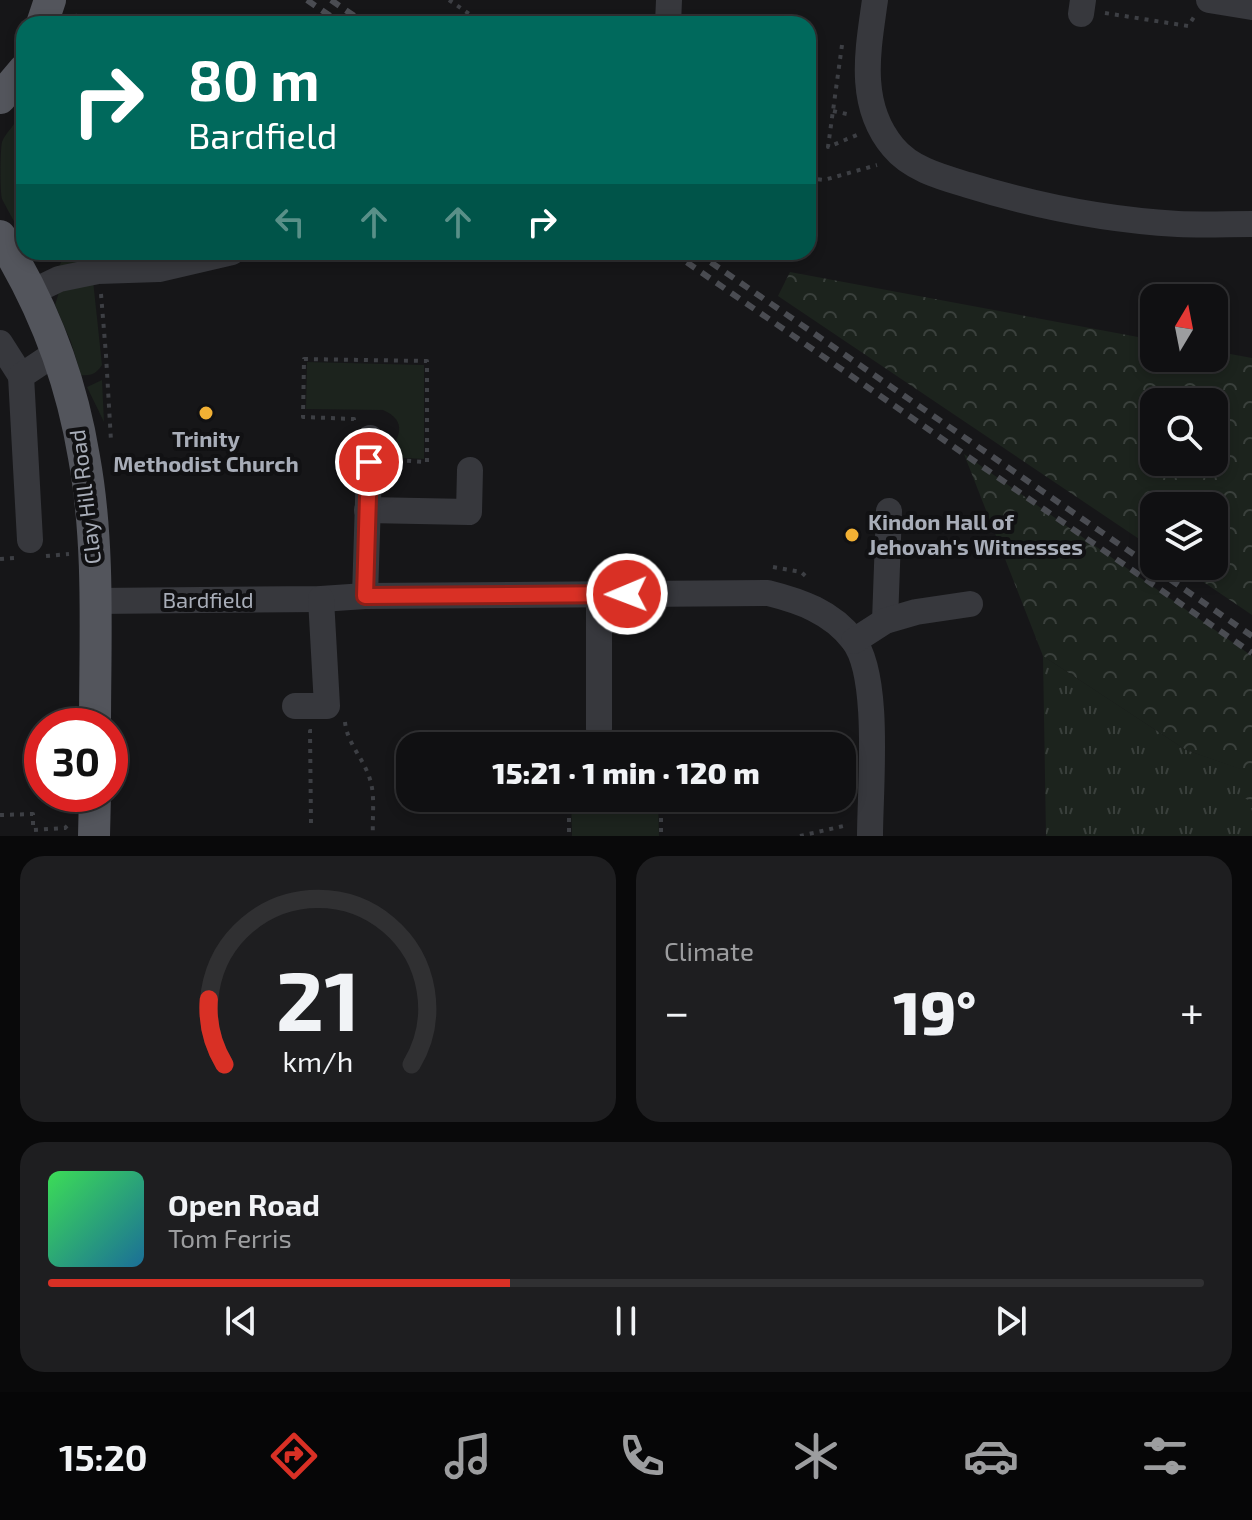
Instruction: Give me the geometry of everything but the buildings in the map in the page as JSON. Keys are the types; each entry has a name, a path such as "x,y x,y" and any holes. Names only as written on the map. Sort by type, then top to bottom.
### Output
{"main road":[{"path":"0,98 16,79"},
{"name":"Clay Hill Road","path":"0,236 32,292 57,352 84,457 92,522 102,708"}],"street":[{"path":"875,0 867,73 870,100 885,135 908,162 939,176 1021,200 1094,215 1179,224 1252,224"},
{"path":"1203,7 1252,7"},
{"path":"32,292 59,279 98,271 159,269 198,260"},
{"path":"0,343 21,376 30,540"},
{"path":"21,376 57,352"},
{"path":"365,596 370,438"},
{"path":"367,510 469,512 470,470"},
{"path":"885,621 889,511"},
{"name":"Bardfield","path":"95,601 768,593 799,601 827,616 854,641"},
{"path":"599,595 599,729"},
{"path":"295,706 327,706 321,599"},
{"path":"861,831 871,710 869,679 854,641 885,621 916,612 970,604"}],"path":[{"path":"449,0 472,16"},
{"path":"1085,8 1188,26 1203,7"},
{"path":"816,179 824,180 878,165"},
{"path":"345,716 346,730 371,784 373,836"},
{"path":"334,730 346,730"},
{"path":"311,823 310,731 322,731"},
{"path":"569,812 569,836"},
{"path":"661,812 661,836"},
{"path":"0,815 33,814 33,830 84,829"},
{"path":"800,836 843,826 861,831"}],"green space":[{"path":"16,119 16,224 2,199 1,188 2,142"},
{"path":"62,260 93,260 93,266 57,271"},
{"path":"790,272 1140,337 1140,372 1228,372 1228,354 1252,358 1252,615 1201,580 1228,580 1228,492 1140,492 1140,540 778,296"},
{"path":"93,280 102,365 93,374 81,375 55,305 59,292"},
{"path":"307,362 424,365 424,459 386,457 398,437 399,425 391,414 383,410 306,409"},
{"path":"102,380 104,422 87,387"},
{"path":"964,454 1252,656 1252,802 1240,797 1240,769 1186,750 1043,656"},
{"path":"1043,656 1186,750 1241,769 1240,796 1252,802 1252,836 1046,836"},
{"path":"571,812 658,812 659,836 572,836"}],"railway":[{"path":"307,0 330,16"},
{"path":"331,0 354,16"},
{"path":"684,260 1252,653"},
{"path":"708,260 1252,636"}],"place":[{"name":"Trinity Methodist Church","path":"206,413"},
{"name":"Kindon Hall of Jehovah's Witnesses","path":"852,535"}],"route":[{"path":"369,462 365,596 627,594"}]}
